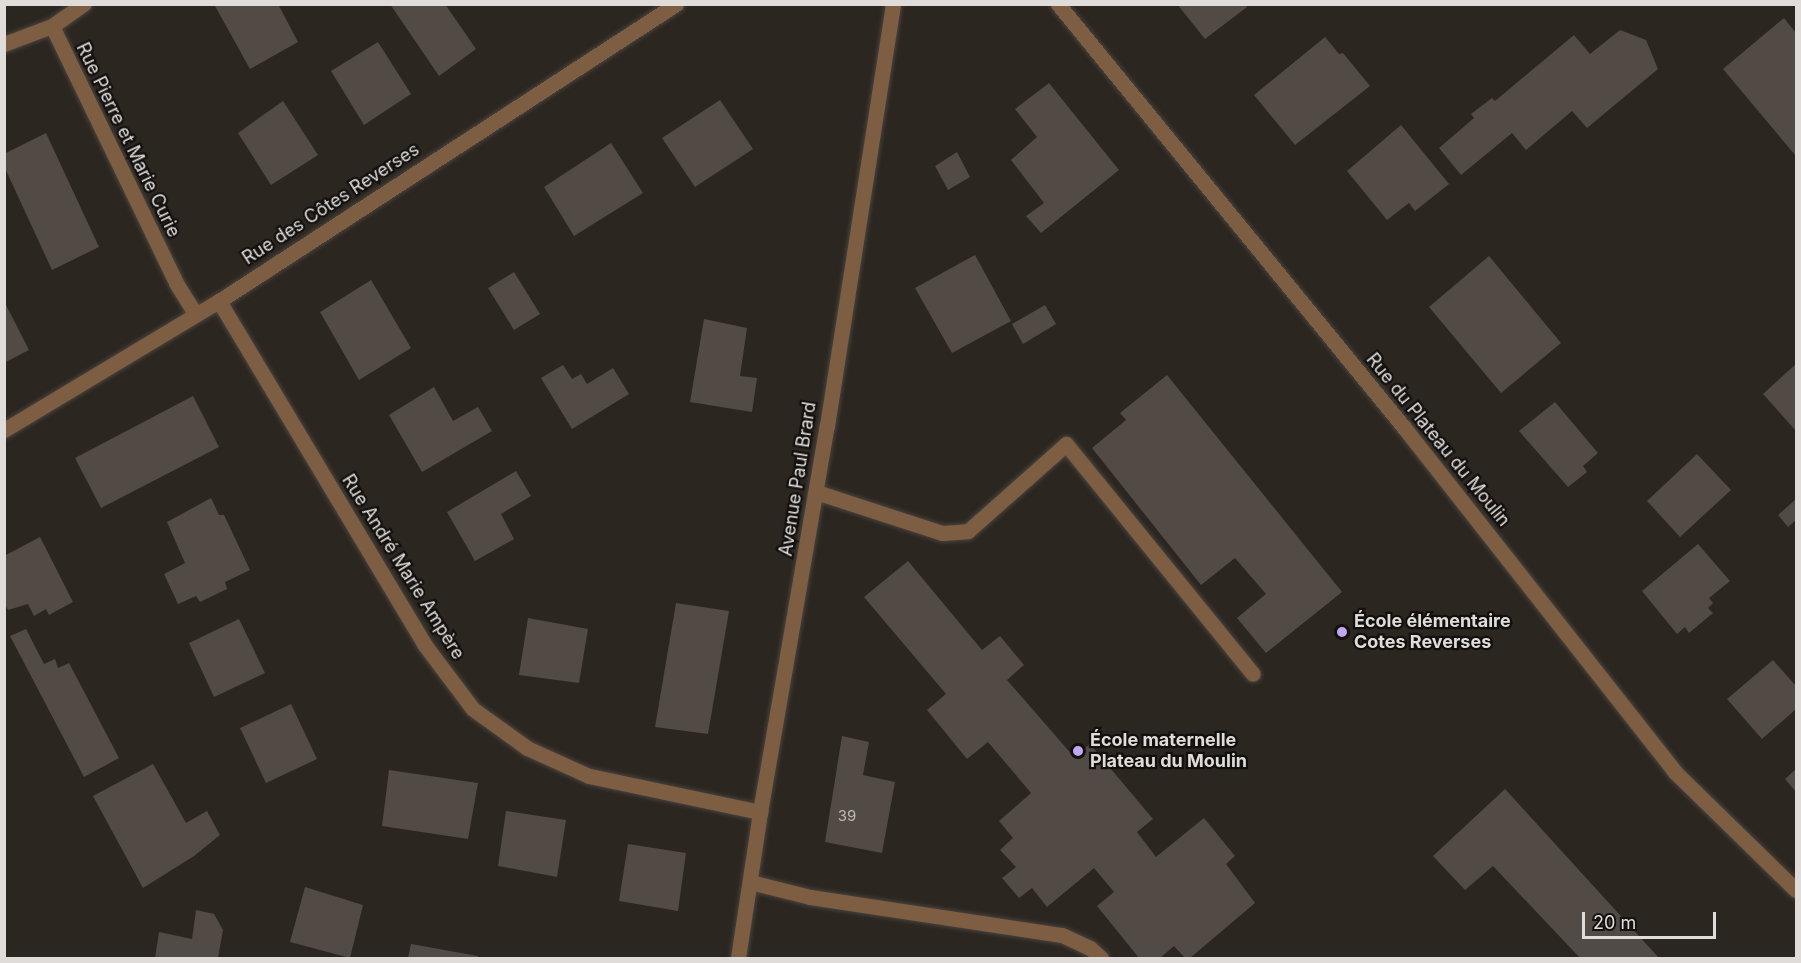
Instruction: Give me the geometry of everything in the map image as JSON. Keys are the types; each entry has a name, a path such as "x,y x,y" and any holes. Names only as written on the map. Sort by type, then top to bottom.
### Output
{"street":[{"path":"4,44 52,26 84,4"},
{"name":"Rue des Côtes Reverses","path":"4,430 219,301 676,4"},
{"name":"Avenue Paul Brard","path":"738,958 760,812 816,492 893,4"},
{"name":"Rue du Plateau du Moulin","path":"1058,4 1406,430 1675,772 1797,890"},
{"name":"Rue Pierre et Marie Curie","path":"52,26 176,283 195,314"},
{"name":"Rue André Marie Ampère","path":"219,301 424,644 473,709 527,748 589,776 760,812"},
{"path":"816,492 942,533 968,531 1066,444 1253,674"},
{"path":"750,882 810,897 1062,935 1090,948 1101,958"}],"building":[{"path":"218,4 278,4 298,42 250,69 215,6"},
{"path":"390,4 445,4 476,49 439,76"},
{"path":"1177,4 1245,4 1247,7 1205,39"},
{"path":"1784,18 1796,33 1795,155 1723,69"},
{"path":"1620,30 1646,40 1658,69 1587,128 1572,111 1526,150 1512,133 1461,175 1439,148 1474,118 1471,114 1492,98 1495,101 1574,35 1590,54"},
{"path":"1325,37 1339,54 1343,53 1370,86 1295,145 1254,95"},
{"path":"378,42 411,94 364,125 331,71"},
{"path":"1049,83 1119,170 1041,233 1026,216 1044,203 1011,160 1037,137 1015,109"},
{"path":"720,100 753,149 695,187 662,138"},
{"path":"283,101 318,155 271,185 238,133"},
{"path":"1401,125 1449,184 1415,211 1409,203 1387,220 1347,171"},
{"path":"46,133 99,247 52,270 4,166 4,154"},
{"path":"611,143 643,193 574,236 544,187"},
{"path":"957,152 970,177 948,190 935,166"},
{"path":"975,255 1011,321 952,353 915,288"},
{"path":"1489,256 1561,343 1501,393 1429,307"},
{"path":"514,272 540,314 514,330 488,288"},
{"path":"371,280 411,348 359,380 320,312"},
{"path":"4,301 29,350 4,363"},
{"path":"1045,305 1056,324 1023,344 1012,324"},
{"path":"704,319 747,328 740,376 757,378 752,412 690,402"},
{"path":"1796,364 1796,431 1763,394"},
{"path":"563,365 572,379 581,374 587,384 613,368 629,394 572,429 541,378"},
{"path":"1167,375 1342,592 1266,653 1237,618 1266,594 1235,558 1201,585 1092,448 1126,420 1120,413"},
{"path":"434,387 453,421 478,407 492,431 422,472 389,415"},
{"path":"193,396 219,447 101,508 75,458"},
{"path":"1555,402 1598,453 1583,466 1587,472 1568,487 1519,431"},
{"path":"1697,454 1731,490 1680,537 1647,501"},
{"path":"516,471 531,496 501,514 514,539 475,561 447,512"},
{"path":"211,498 219,515 224,515 250,570 225,582 227,589 200,602 196,596 178,604 164,574 185,563 167,522"},
{"path":"1796,499 1796,520 1788,527 1778,515"},
{"path":"40,537 73,602 49,615 46,609 34,616 28,604 8,610 4,603 4,556"},
{"path":"1698,544 1730,581 1709,598 1713,603 1708,608 1713,613 1689,633 1685,627 1677,634 1642,591"},
{"path":"908,561 982,650 1000,636 1024,665 1007,680 1074,757 1090,744 1153,819 1137,832 1156,857 1204,818 1235,856 1226,864 1255,903 1190,958 1185,958 1174,946 1160,958 1139,958 1097,906 1114,892 1094,868 1047,907 1032,888 1019,898 1002,878 1016,867 1000,850 1013,838 999,821 1031,793 988,742 967,759 927,710 946,694 864,597"},
{"path":"676,603 729,611 708,734 655,727"},
{"path":"528,618 588,629 579,683 519,675"},
{"path":"239,619 265,673 214,697 189,643"},
{"path":"26,629 44,664 55,659 58,668 69,663 119,758 84,777 10,636"},
{"path":"1773,660 1796,686 1796,709 1762,739 1727,699"},
{"path":"291,704 317,759 266,783 240,728"},
{"path":"842,736 869,742 863,775 895,782 882,853 825,842"},
{"path":"153,764 186,823 207,811 220,835 194,856 143,888 93,796"},
{"path":"1796,769 1796,792 1785,779"},
{"path":"389,770 478,783 468,839 382,826"},
{"path":"1505,789 1659,958 1580,958 1493,866 1465,890 1433,856"},
{"path":"506,811 566,820 557,877 498,866"},
{"path":"628,844 686,853 678,911 619,901"},
{"path":"305,887 363,905 350,958 290,942"},
{"path":"196,910 214,914 223,930 218,958 155,958 159,932 192,939"},
{"path":"411,944 478,956 478,958 408,958"}],"place":[{"name":"École élémentaire Cotes Reverses","path":"1342,632"},
{"name":"École maternelle Plateau du Moulin","path":"1078,751"}]}
